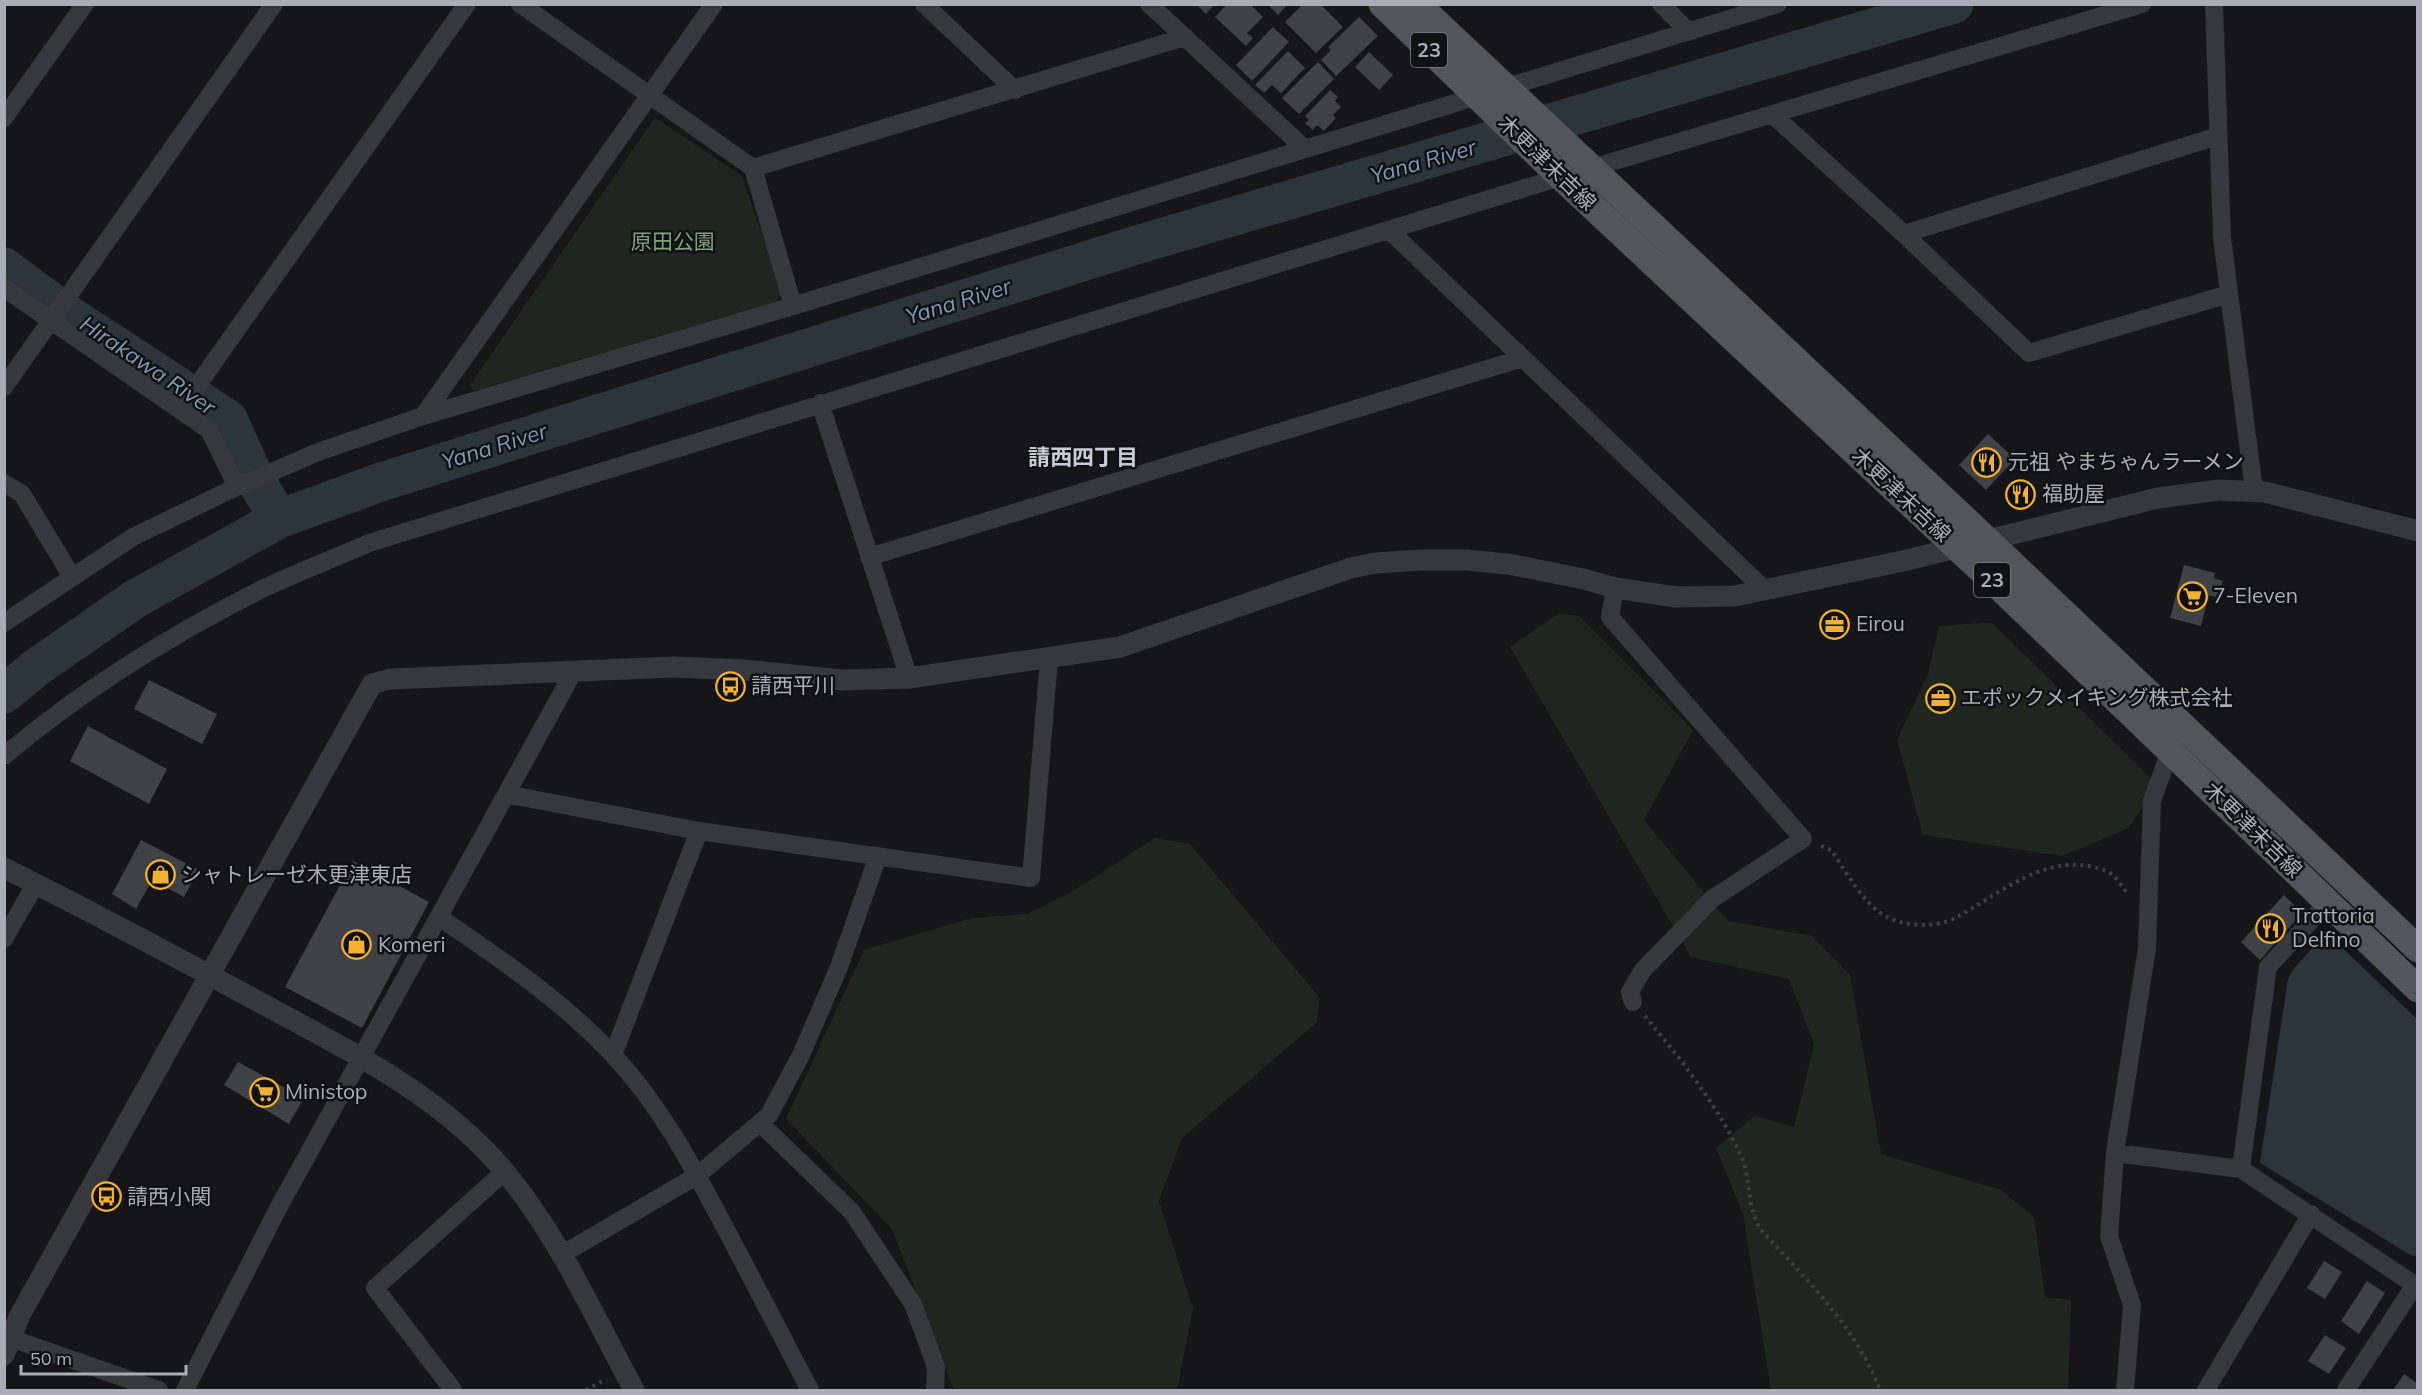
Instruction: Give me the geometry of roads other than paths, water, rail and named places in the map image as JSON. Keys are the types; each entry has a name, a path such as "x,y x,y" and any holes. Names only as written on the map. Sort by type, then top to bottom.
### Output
{"main road":[{"name":"木更津末吉線","path":"1382,4 1561,177 1958,548 2418,989"},
{"name":"木更津末吉線","path":"1417,4 2418,949"}],"street":[{"path":"4,118 85,4"},
{"path":"4,387 274,4"},
{"path":"187,401 467,4"},
{"path":"520,4 753,168 794,306"},
{"path":"423,416 714,4"},
{"path":"924,4 1015,90"},
{"path":"1149,4 1304,148"},
{"path":"1661,4 1689,32"},
{"path":"4,623 133,537 318,452 423,416 794,306 1778,4"},
{"path":"4,756 89,691 158,645 262,589 369,543 1561,177 2142,4"},
{"path":"2214,4 2222,237 2254,491"},
{"path":"753,168 1185,38"},
{"path":"1773,115 2030,353 2229,294"},
{"path":"1904,234 2218,136"},
{"path":"1389,230 1766,591"},
{"path":"4,288 187,401 250,482"},
{"path":"869,557 1523,358"},
{"path":"820,403 909,678"},
{"path":"4,483 22,494 72,577"},
{"path":"159,1390 6,1343 372,684 390,679 673,667 744,670 841,680 909,678 1049,659 1129,644 1325,577 1375,563 1455,560 1508,564 1584,579 1615,588 1676,597 1735,596 1958,548 2158,498 2219,490 2254,491 2294,498 2418,531"},
{"path":"1615,588 1610,617 1803,839 1712,899 1643,970 1630,992 1632,1002"},
{"path":"506,794 699,831 1030,878 1049,659"},
{"path":"184,1390 280,1205 574,671"},
{"path":"2125,1390 2132,1305 2109,1236 2121,1105 2143,983 2152,801 2170,751"},
{"path":"613,1055 699,831"},
{"path":"561,1255 698,1175 769,1115 809,1036 839,967 878,856"},
{"path":"4,868 209,975 361,1058 419,1093 453,1121 504,1172 544,1226 634,1390"},
{"path":"4,939 36,883"},
{"path":"2241,1169 2268,967 2328,902"},
{"path":"439,917 558,1003 613,1055 674,1133 810,1390"},
{"path":"760,1123 852,1212 914,1304 936,1367 935,1390"},
{"path":"2115,1153 2241,1169 2415,1285 2346,1390"},
{"path":"453,1390 375,1288 504,1172"},
{"path":"2206,1390 2311,1214"}],"waterway":[{"name":"Yana River","path":"4,694 37,667 135,599 279,519 381,482 1143,243 1954,4"},
{"name":"Hirakawa River","path":"4,267 69,315 228,419 254,477 279,519"}],"place":[{"name":"元祖 やまちゃんラーメン","path":"1987,462"},
{"name":"福助屋","path":"2021,494"},
{"name":"7-Eleven","path":"2192,596"},
{"name":"Eirou","path":"1835,624"},
{"name":"請西平川","path":"730,686"},
{"name":"エポックメイキング株式会社","path":"1940,698"},
{"name":"シャトレーゼ木更津東店","path":"160,875"},
{"name":"Trattoria Delfino","path":"2271,928"},
{"name":"Komeri","path":"357,945"},
{"name":"Ministop","path":"264,1092"},
{"name":"請西小関","path":"106,1197"}],"district":[{"name":"請西四丁目","path":"1083,457"}],"park label":[{"name":"原田公園","path":"673,242"}]}
